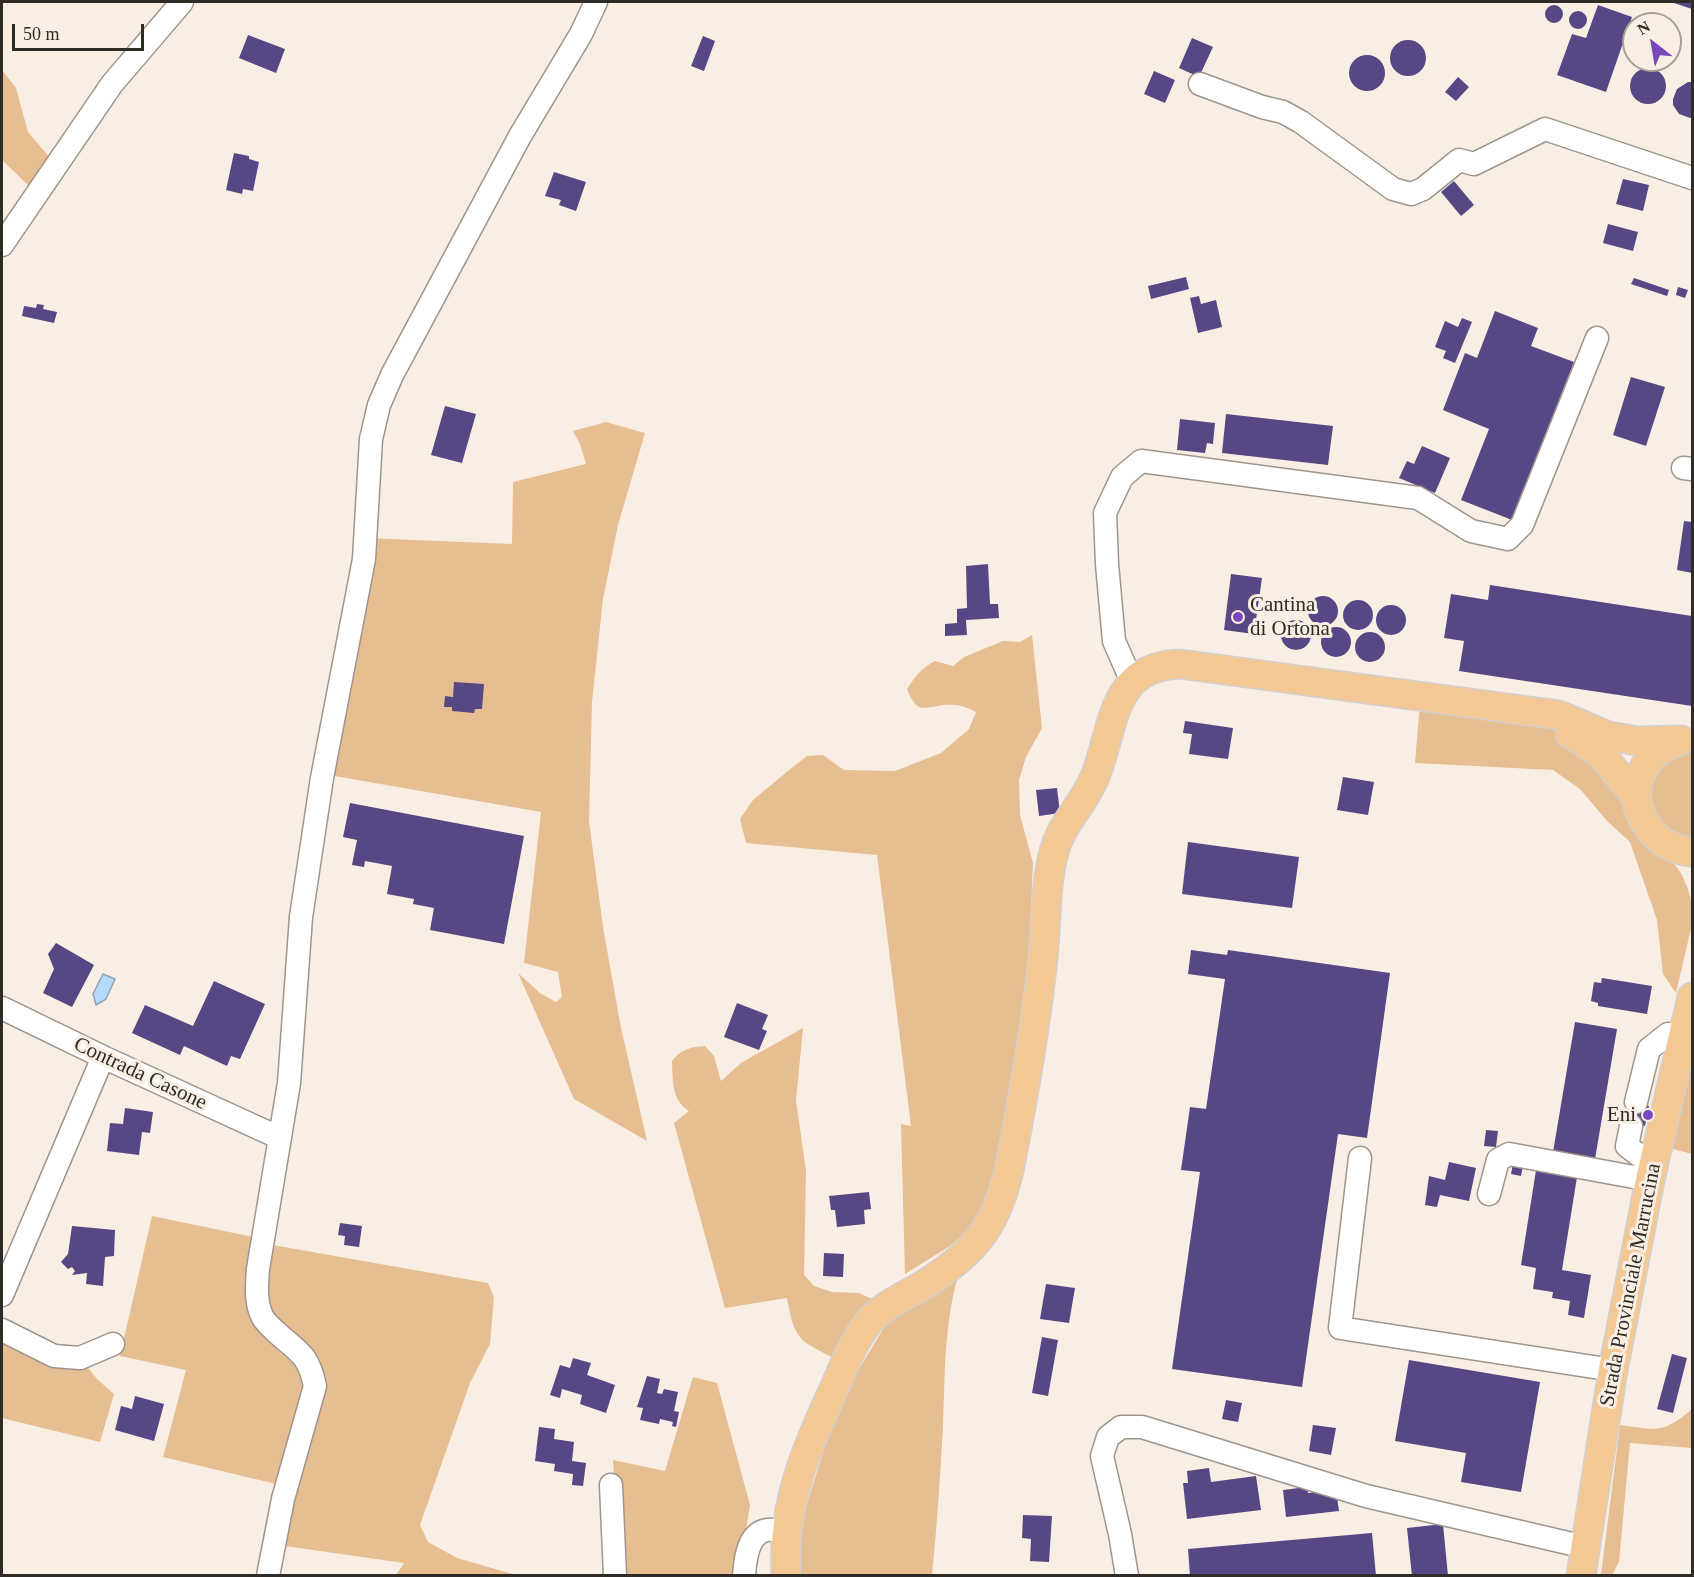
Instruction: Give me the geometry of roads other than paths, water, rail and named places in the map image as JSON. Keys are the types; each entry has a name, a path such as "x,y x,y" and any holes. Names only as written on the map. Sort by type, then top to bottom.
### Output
{"main road":[{"path":"786,1575 787,1532 796,1485 820,1419 848,1357 869,1323 890,1305 959,1260 982,1236 996,1213 1012,1157 1042,966 1053,854 1059,835 1094,780 1106,748 1115,708 1121,694 1132,682 1144,672 1156,667 1180,664 1559,715 1608,736 1638,741 1687,739"},
{"path":"1521,711 1585,741 1611,764 1637,798"},
{"path":"1687,739 1663,747 1649,761 1640,778 1637,798 1641,817 1651,833 1679,849 1692,873"},
{"name":"Strada Provinciale Marrucina","path":"1581,1575 1612,1370 1652,1171 1692,997"}],"street":[{"path":"2,245 112,84 182,2"},
{"path":"268,1575 283,1498 315,1386 312,1369 302,1353 262,1318 256,1297 258,1269 280,1138 293,1037 301,917 322,778 364,559 371,439 379,405 392,375 514,146 581,34 596,2"},
{"path":"1200,84 1262,107 1283,112 1302,122 1393,189 1411,194 1423,189 1459,160 1474,164 1545,129 1692,178"},
{"path":"1132,682 1114,641 1105,513 1122,477 1141,461 1418,498 1471,531 1508,539 1522,525 1597,338"},
{"name":"Contrada Casone","path":"2,1008 280,1138"},
{"path":"1636,1102 1649,1049 1668,1034 1684,1035"},
{"path":"2,1295 103,1057"},
{"path":"1630,1126 1627,1146 1644,1159 1652,1171"},
{"path":"1489,1194 1498,1160 1509,1154 1652,1171"},
{"path":"1360,1158 1340,1328 1612,1370"},
{"path":"2,1330 54,1356 80,1358 113,1344"},
{"path":"1127,1575 1102,1456 1108,1437 1121,1427 1142,1427 1366,1496 1585,1547"},
{"path":"611,1485 615,1575"},
{"path":"744,1575 750,1544 759,1533 768,1530 787,1532"}],"water":[{"path":"103,974 115,979 106,999 96,1005 93,994"}],"place":[{"name":"Cantina di Ortona","path":"1238,617"},
{"name":"Eni","path":"1648,1115"}]}
